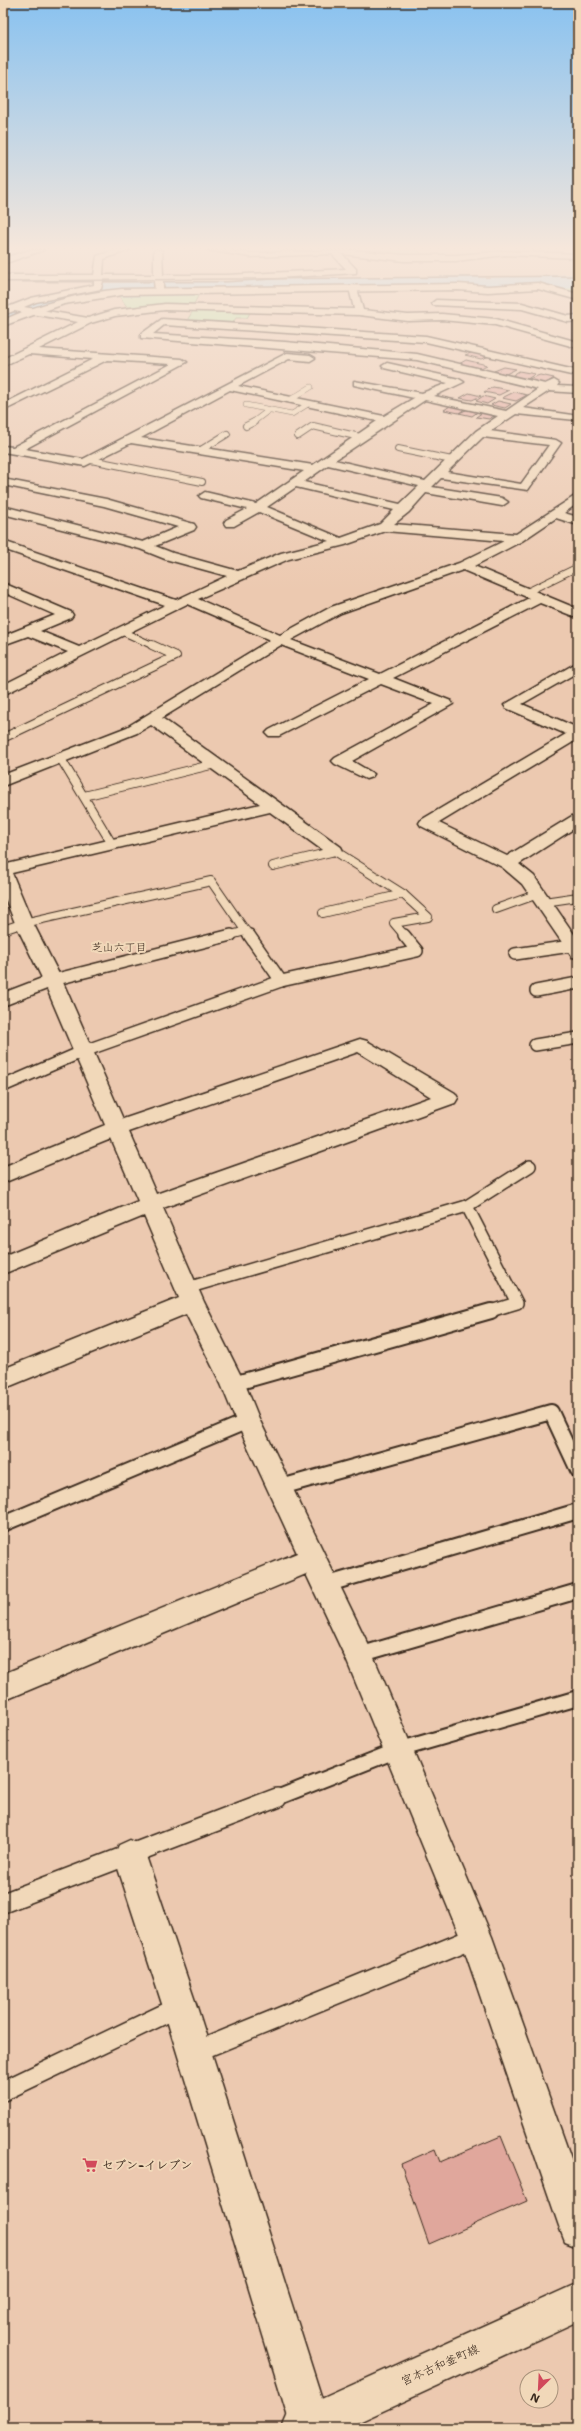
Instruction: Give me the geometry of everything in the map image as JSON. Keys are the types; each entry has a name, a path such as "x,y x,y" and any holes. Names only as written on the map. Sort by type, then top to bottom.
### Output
{"street":[{"path":"3,408 91,363"},
{"path":"8,450 179,363"},
{"path":"8,450 86,463 133,440 273,363"},
{"path":"444,363 547,388 578,390"},
{"path":"533,363 573,373"},
{"path":"230,523 258,508 324,461 424,396 458,382 387,366"},
{"path":"384,528 405,509 480,433 509,412 573,373"},
{"path":"358,383 509,412 572,417"},
{"path":"228,387 386,420"},
{"path":"438,474 524,488 556,443 480,433"},
{"path":"133,440 314,469"},
{"path":"324,461 426,487 502,502"},
{"path":"3,482 106,503 190,527 144,546"},
{"path":"294,483 405,509"},
{"path":"205,496 258,508 342,542"},
{"path":"3,781 61,759 153,719 280,640 336,610 404,585 464,566 518,538 578,498"},
{"path":"3,510 144,546 169,556 239,575"},
{"path":"554,514 578,521"},
{"path":"3,691 121,630 239,575 285,556 342,542 384,528 518,538"},
{"path":"3,545 181,602 446,704 340,761 366,774"},
{"path":"464,566 576,611"},
{"path":"3,587 66,615 3,641"},
{"path":"274,733 381,678 534,595"},
{"path":"10,602 25,597"},
{"path":"29,631 80,652"},
{"path":"578,666 511,705 578,733"},
{"path":"153,719 335,851"},
{"path":"576,948 528,880 508,863 427,823 578,733"},
{"path":"274,806 3,871 13,927 53,980 118,1128 149,1205 233,1384 248,1421 281,1487 325,1585 359,1655 476,1937 578,2229"},
{"path":"508,863 578,819"},
{"path":"3,1000 53,980"},
{"path":"3,1175 118,1128 360,1045 448,1098 149,1205 3,1266"},
{"path":"3,1379 190,1295"},
{"path":"3,1688 314,1558"},
{"path":"130,1856 194,2052 306,2426"},
{"name":"宮本古和釜町線","path":"306,2426 578,2302"}],"lane":[{"path":"290,400 311,387"},
{"path":"246,405 292,414 308,404"},
{"path":"246,426 261,418 256,417 269,410"},
{"path":"298,436 313,426 360,437"},
{"path":"201,450 227,434"},
{"path":"398,450 452,460"},
{"path":"91,460 202,482"},
{"path":"534,595 578,567"},
{"path":"3,738 176,656 121,630"},
{"path":"61,759 112,844"},
{"path":"84,796 215,764"},
{"path":"3,1086 84,1051 281,981 417,951 394,923 428,917 403,894 335,851 273,866"},
{"path":"13,927 211,880 281,981"},
{"path":"323,913 403,894"},
{"path":"496,909 541,898 578,897"},
{"path":"53,980 246,930"},
{"path":"515,954 576,948"},
{"path":"536,991 578,983"},
{"path":"535,1045 578,1038"},
{"path":"190,1295 467,1206 530,1166"},
{"path":"233,1384 517,1303 467,1206"},
{"path":"281,1487 551,1412 578,1470"},
{"path":"3,1524 248,1421"},
{"path":"325,1585 578,1511"},
{"path":"359,1655 578,1591"},
{"path":"3,1903 130,1856 398,1750 578,1698"},
{"path":"194,2052 476,1937"},
{"path":"3,2091 180,2007"}],"building":[{"path":"480,363 487,365 481,368 459,364"},
{"path":"504,367 516,369 506,374 494,371"},
{"path":"519,371 535,374 526,380 510,377"},
{"path":"540,375 554,378 545,384 526,380"},
{"path":"493,387 509,390 499,395 484,392"},
{"path":"514,392 527,395 516,401 502,398"},
{"path":"469,393 481,396 472,400 460,398"},
{"path":"483,396 495,399 487,404 476,401"},
{"path":"498,401 511,404 505,408 491,405"},
{"path":"453,404 468,407 459,413 444,410"},
{"path":"473,407 479,411 472,416 459,413"},
{"path":"483,412 496,415 489,419 476,417"},
{"path":"501,2136 527,2201 429,2244 401,2164 435,2149 440,2162"}],"place":[{"name":"セブン-イレブン","path":"90,2165"}],"district":[{"name":"芝山六丁目","path":"119,947"}]}
